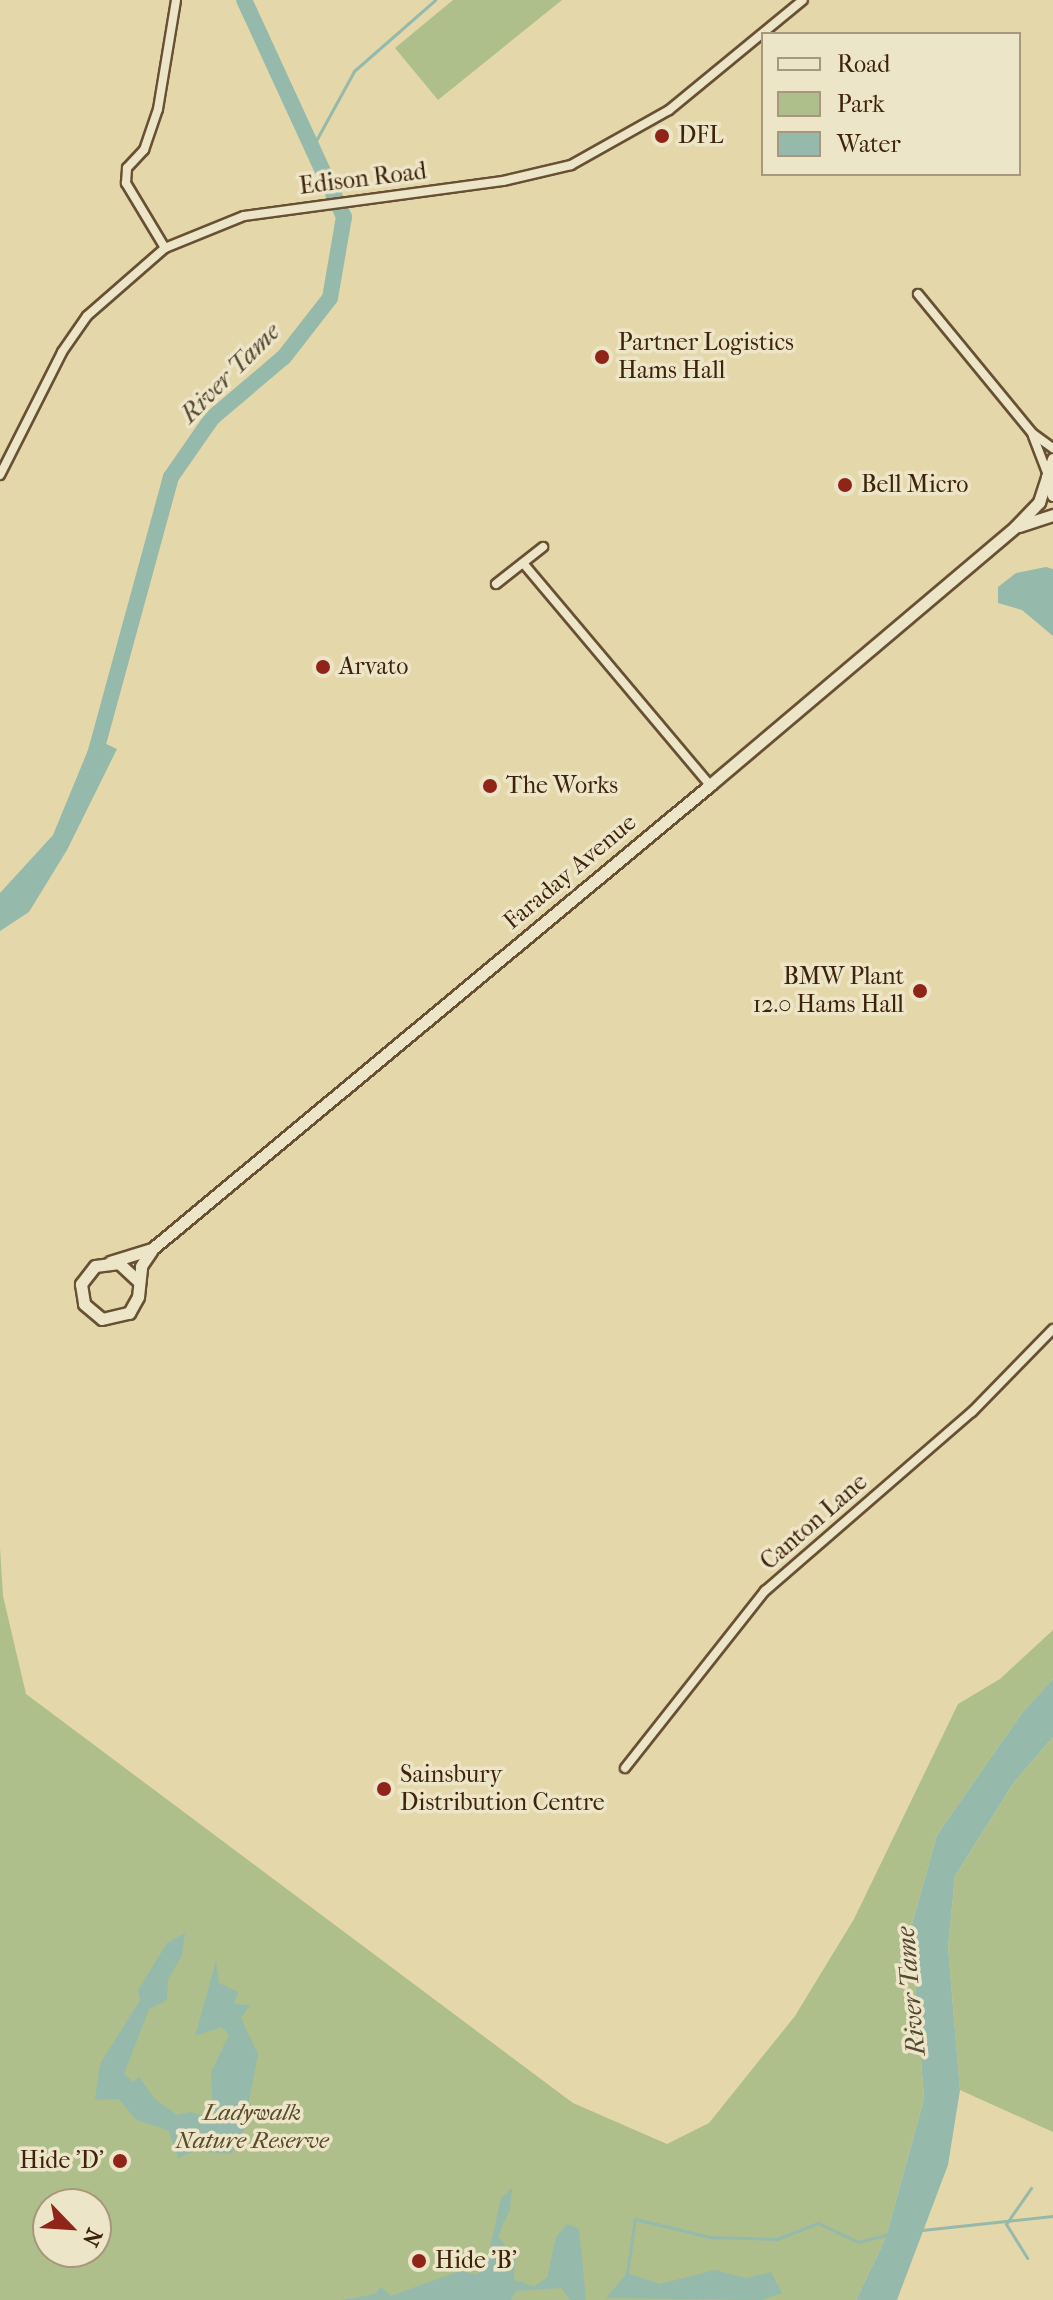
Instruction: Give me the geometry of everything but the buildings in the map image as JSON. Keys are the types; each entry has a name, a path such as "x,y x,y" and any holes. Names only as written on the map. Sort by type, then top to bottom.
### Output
{"street":[{"path":"165,248 126,183 127,168 144,150 158,109 176,0"},
{"name":"Edison Road","path":"764,32 803,0"},
{"name":"Edison Road","path":"0,475 62,352 87,316 165,248 244,216 503,181 596,155 669,110 761,34"},
{"path":"918,294 1032,433 1053,448"},
{"path":"1032,433 1053,495"},
{"name":"Faraday Avenue","path":"110,1262 152,1249 1015,527 1039,502 1053,459"},
{"name":"Faraday Avenue","path":"1015,527 1053,515"},
{"path":"496,584 543,547"},
{"path":"523,563 710,785"},
{"name":"Faraday Avenue","path":"137,1280 152,1249"},
{"path":"110,1262 126,1267 137,1280 138,1297 129,1313 110,1320 95,1316 84,1304 81,1284 89,1270 110,1262"},
{"name":"Canton Lane","path":"625,1768 765,1591 952,1431 1053,1329"}],"green space":[{"path":"453,0 562,0 438,100 395,48"},
{"name":"Ladywalk Nature Reserve","path":"0,1548 3,1596 26,1694 573,2103 667,2144 709,2123 795,2016 854,1919 958,1704 1000,1679 1053,1630 1053,1679 1022,1713 937,1835 911,1928 924,2099 886,2237 856,2300 0,2300"},
{"path":"1053,1737 1053,2132 960,2090 948,1947 955,1876 1014,1782"}],"water":[{"path":"1046,567 1053,569 1053,636 1022,610 998,603 998,587 1016,573"},
{"path":"93,738 117,749 67,850 29,912 0,931 0,893 53,835"},
{"path":"1053,1679 1053,1737 1014,1782 955,1876 948,1947 960,2090 948,2165 897,2300 856,2300 886,2237 924,2099 911,1928 937,1835 1022,1713"},
{"path":"185,1933 182,1955 168,1980 167,2000 149,2009 124,2074 133,2082 139,2077 155,2099 177,2115 191,2112 213,2118 211,2072 229,2035 222,2027 195,2036 216,1961 219,1983 238,1992 234,2004 250,2005 241,2018 258,2054 242,2139 231,2154 195,2151 178,2158 169,2131 135,2119 119,2099 95,2100 100,2064 140,2000 138,1990 167,1943"},
{"path":"512,2188 510,2209 498,2236 515,2259 514,2280 534,2286 547,2278 556,2237 567,2224 579,2229 586,2300 570,2300 561,2288 516,2291 511,2300 342,2300 375,2294 381,2287 391,2296 459,2271 477,2274 486,2266 501,2198"},
{"path":"715,2270 746,2278 771,2272 782,2293 761,2300 606,2298 627,2273 660,2284"}],"waterway":[{"name":"River Tame","path":"93,762 171,477 212,418 284,357 330,298 344,217 244,0"},
{"path":"313,146 354,71 435,0"},
{"path":"1006,2224 1031,2188"},
{"path":"922,2230 1053,2216"},
{"path":"627,2273 635,2219 710,2237 777,2239 818,2223 858,2242 891,2234"},
{"path":"1006,2224 1027,2258"}],"place":[{"name":"DFL","path":"662,136"},
{"name":"Partner Logistics Hams Hall","path":"602,357"},
{"name":"Bell Micro","path":"845,485"},
{"name":"Arvato","path":"323,667"},
{"name":"The Works","path":"490,786"},
{"name":"BMW Plant 12.0 Hams Hall","path":"920,991"},
{"name":"Sainsbury Distribution Centre","path":"384,1789"},
{"name":"Hide 'D'","path":"120,2161"},
{"name":"Hide 'B'","path":"419,2261"}]}
